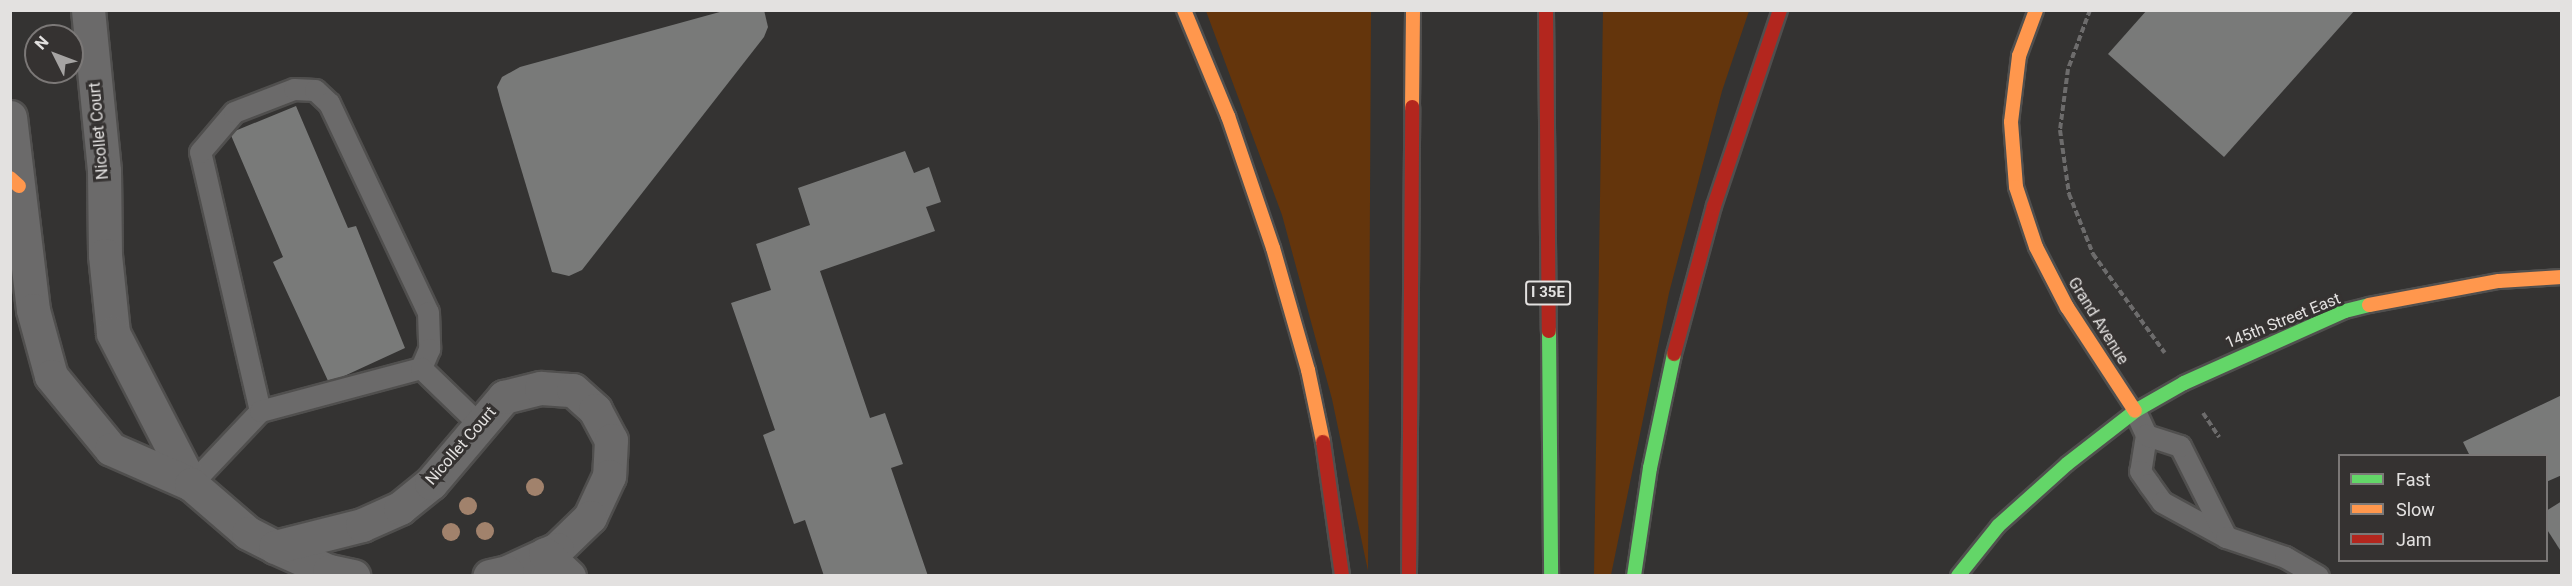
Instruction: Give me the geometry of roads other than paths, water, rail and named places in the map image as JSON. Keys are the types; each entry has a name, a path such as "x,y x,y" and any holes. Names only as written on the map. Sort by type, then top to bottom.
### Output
{"main road":[{"path":"1184,10 1227,116 1273,248 1308,370 1330,477 1342,576"},
{"path":"1409,576 1413,10"},
{"name":"I 35E","path":"1546,10 1551,576"},
{"path":"1635,576 1650,468 1682,317 1728,161 1780,10"},
{"name":"Grand Avenue","path":"2036,10 2019,56 2011,122 2016,187 2036,247 2067,308 2135,411"},
{"name":"145th Street East","path":"2135,411 2184,383 2345,311 2438,291 2562,277"},
{"path":"1958,576 1998,526 2067,464 2135,411"}],"street":[{"name":"Nicollet Court","path":"88,10 104,171 105,255 113,333 191,484"},
{"name":"Nicollet Court","path":"10,117 15,182 33,310 51,376 111,449 191,484 248,533 275,548 329,571 353,576"},
{"name":"Nicollet Court","path":"275,548 362,525 400,508 431,483 504,397 541,388 573,390 595,410 611,440 609,476 590,517 557,549 507,572 489,576"},
{"path":"545,554 569,576"}],"lane":[{"path":"260,411 200,152 210,135 234,112 294,89 315,90 329,103 428,312 429,349 421,368"},
{"path":"191,484 260,411 421,368"},
{"path":"421,368 480,424"},
{"path":"2135,411 2146,435 2140,471 2162,502 2226,537 2285,557 2318,576"},
{"path":"2146,435 2180,446 2226,537"}]}
